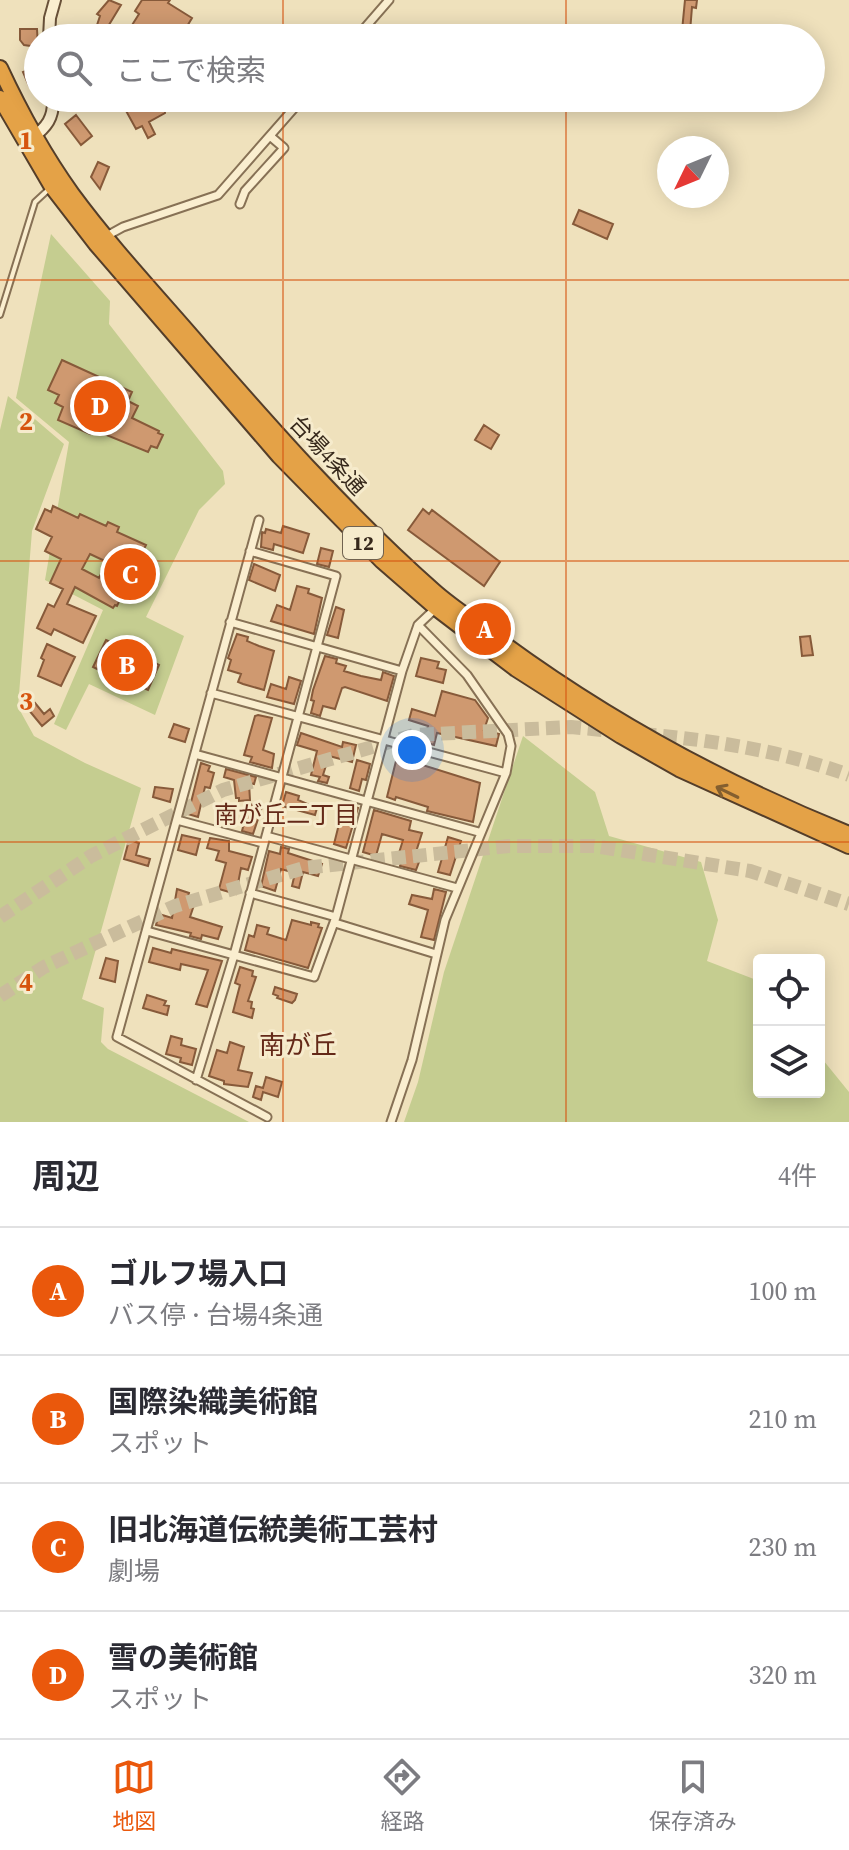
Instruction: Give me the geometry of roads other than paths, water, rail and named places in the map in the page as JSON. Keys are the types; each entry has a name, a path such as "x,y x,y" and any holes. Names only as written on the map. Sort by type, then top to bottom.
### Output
{"highway":[{"name":"台場4条通","path":"0,68 30,139"},
{"name":"台場4条通","path":"0,98 100,240 279,456 372,551 516,669 621,736 679,769 849,846"},
{"name":"台場4条通","path":"440,604 645,735 849,834"}],"street":[{"path":"50,24 55,0"},
{"path":"368,24 389,0"},
{"path":"30,139 48,124 54,112"},
{"path":"100,240 218,195 291,112"},
{"path":"240,204 245,191 284,148 270,136"},
{"path":"259,520 117,1037 267,1117"},
{"path":"196,1080 234,955 336,576 250,551"},
{"path":"147,931 314,977 336,920 402,671 418,625 440,604"},
{"path":"230,622 402,671"},
{"path":"391,1122 412,1060 436,954 457,888 506,773 511,746 508,734 467,675 418,625"},
{"path":"211,693 506,773"},
{"path":"195,754 479,832"},
{"path":"177,820 352,859 457,888"},
{"path":"250,893 436,954"}],"lane":[{"path":"0,315 35,202 57,183"}],"tunnel":[{"path":"0,917 91,856 223,790 414,735 571,727 613,731"},
{"path":"642,734 747,748 798,759 849,775"},
{"path":"0,996 44,967 175,906 304,868 509,846 594,846 750,871 849,904"}],"place":[{"name":"雪の美術館","path":"100,406"},
{"name":"旧北海道伝統美術工芸村","path":"130,574"},
{"name":"ゴルフ場入口","path":"485,629"},
{"name":"国際染織美術館","path":"127,665"}],"district":[{"name":"南が丘二丁目","path":"286,814"},
{"name":"南が丘","path":"298,1045"}]}
